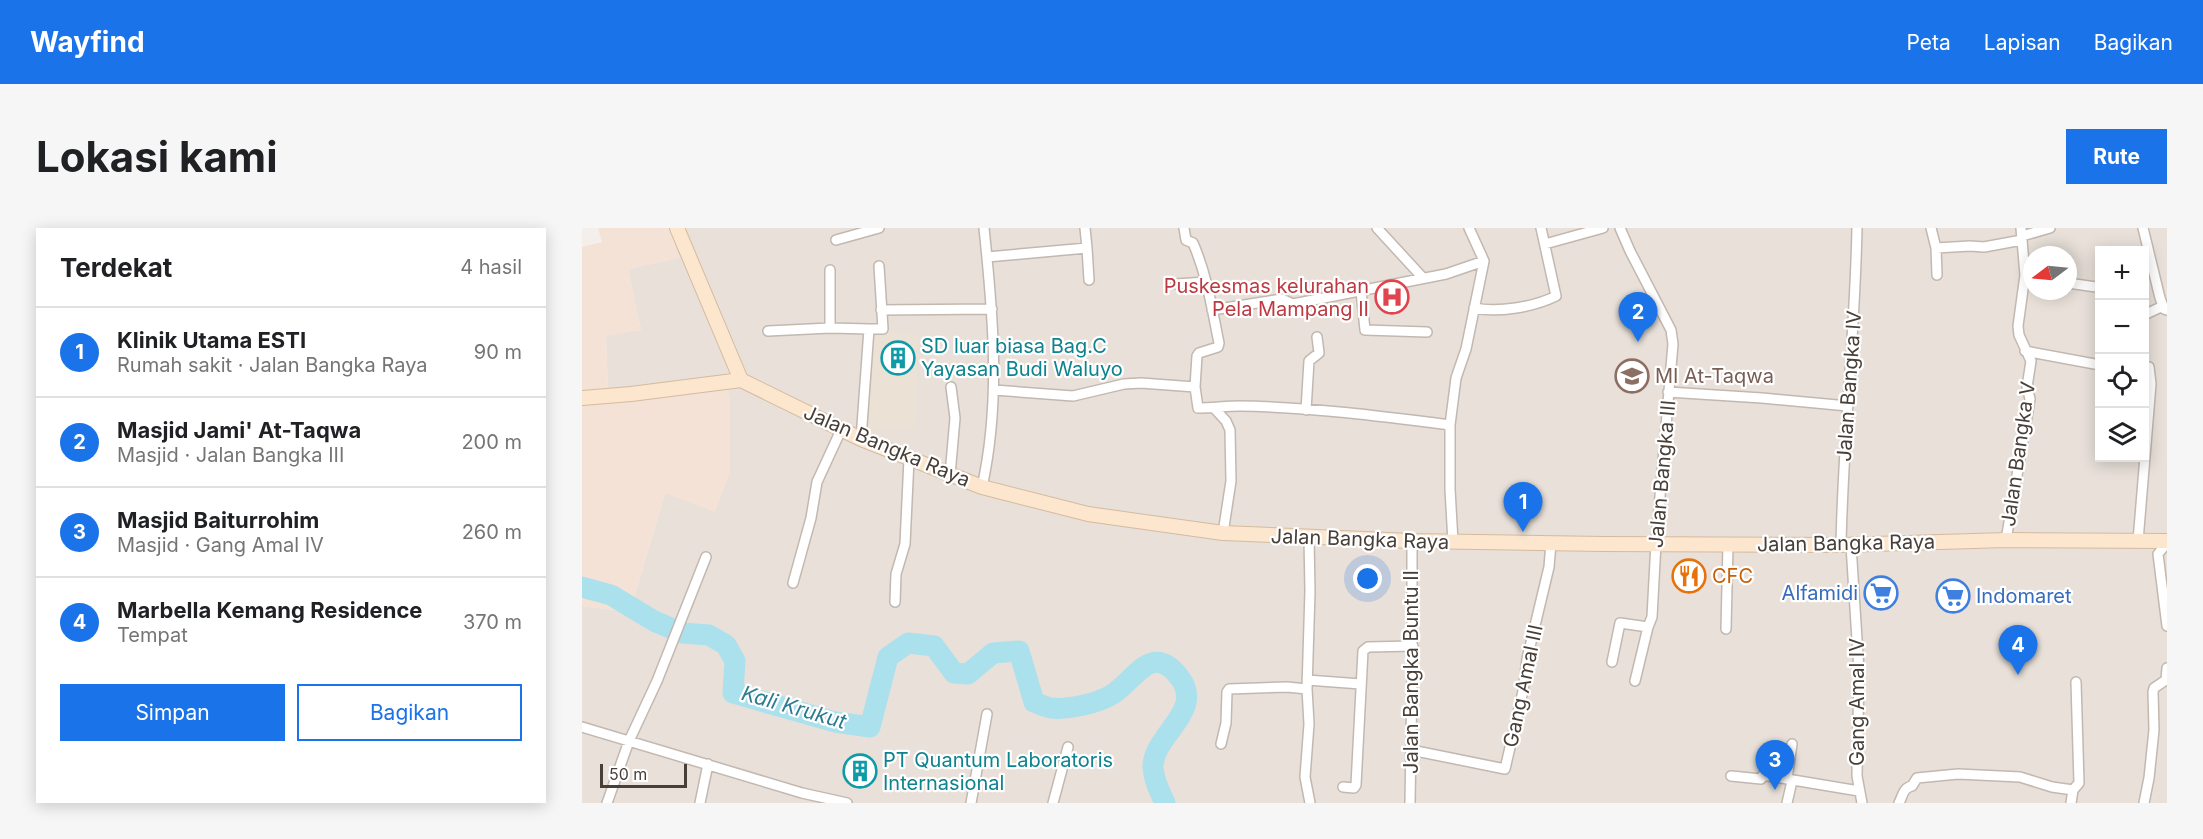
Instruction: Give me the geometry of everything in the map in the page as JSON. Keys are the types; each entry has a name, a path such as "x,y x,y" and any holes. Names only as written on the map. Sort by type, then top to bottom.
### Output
{"street":[{"path":"582,398 741,380 677,228"},
{"path":"836,240 879,228"},
{"path":"982,487 989,455 994,390 992,309 984,228"},
{"path":"1085,228 1089,280"},
{"path":"1184,228 1186,240 1193,243 1198,254 1206,282 1218,347 1197,356 1195,387 1198,408 1244,406 1306,410 1450,425"},
{"path":"1377,228 1423,278"},
{"path":"1453,542 1450,425 1456,378 1466,348 1484,261 1470,228"},
{"path":"1474,308 1489,311 1502,310 1548,300 1556,296 1540,228"},
{"path":"1545,244 1603,228"},
{"name":"Jalan Bangka III","path":"1620,228 1671,330 1673,344 1652,617 1635,681"},
{"name":"Jalan Bangka IV","path":"1846,545 1842,478 1856,297 1857,228"},
{"path":"1931,228 1936,248 1937,275"},
{"path":"1936,248 1984,247 2050,228"},
{"path":"2143,228 2165,308 2149,314"},
{"path":"987,257 1087,248"},
{"path":"1212,310 1282,298 1293,304 1361,291 1380,285 1446,274 1484,261"},
{"path":"768,331 883,328 879,266"},
{"path":"830,270 830,328"},
{"path":"1176,284 1206,282"},
{"path":"2077,284 2095,287"},
{"path":"1361,291 1365,330 1426,332"},
{"name":"Jalan Bangka V","path":"2006,540 2030,399 2027,382 2031,361 2019,335 2018,326 2023,300"},
{"path":"881,310 992,309"},
{"path":"861,439 869,329"},
{"path":"1306,410 1309,361 1319,352 1317,337"},
{"path":"2025,351 2095,363"},
{"path":"2138,540 2151,367"},
{"name":"Jalan Bangka Raya","path":"741,380 861,439 982,487 1088,514 1223,533 1453,542 1728,545 1846,545 2006,540 2167,542"},
{"path":"994,390 1073,396 1124,384 1195,387"},
{"path":"950,475 955,418 951,387"},
{"path":"1668,392 1848,406"},
{"path":"1214,408 1226,421 1230,430 1231,481 1223,533"},
{"path":"793,583 811,518 817,482 841,430"},
{"path":"895,602 896,574 905,544 909,459"},
{"path":"1309,538 1307,684 1309,724 1305,777 1310,803"},
{"name":"Jalan Bangka Buntu II","path":"1410,803 1413,646 1412,541"},
{"path":"2167,542 2158,555 2167,626"},
{"name":"Gang Amal III","path":"1411,750 1505,770 1523,691 1527,659 1549,567 1551,543"},
{"path":"1726,629 1728,545"},
{"name":"Gang Amal IV","path":"1731,776 1761,780 1762,775 1859,791 1857,776 1859,671 1846,545"},
{"path":"607,803 629,741 675,638 706,557"},
{"path":"1612,662 1620,623 1648,627"},
{"path":"1343,787 1354,788 1356,785 1365,648 1413,646"},
{"path":"2144,803 2154,730 2153,693 2154,688 2166,680 2167,668"},
{"path":"2071,803 2073,789 2079,783 2076,682"},
{"path":"1221,744 1226,723 1229,689 1307,684 1361,684"},
{"path":"971,803 987,714"},
{"path":"582,727 802,793 847,803"},
{"path":"1787,803 1792,744"},
{"path":"1053,803 1068,747"},
{"path":"700,803 708,764"},
{"path":"1899,803 1907,787 1912,786 1917,778 1958,774 2020,777 2073,789"},
{"path":"1859,791 1860,803"}],"shaded area":[{"path":"598,228 669,228 680,258 628,269 641,330 606,336 608,390 724,375 730,396 730,473 715,512 665,493 630,612 582,606 582,247 602,242"},
{"path":"669,228 2167,228 2167,803 582,803 582,606 630,612 665,493 608,391 606,335 641,330 628,269 679,258"},
{"path":"872,331 918,335 915,429 867,431"}],"waterway":[{"name":"Kali Krukut","path":"582,587 611,595 654,621 682,633 709,635 726,645 735,661 733,693 835,722 870,727 888,657 908,643 934,646 954,673 968,674 993,653 1019,651 1034,702 1051,708 1074,707 1100,700 1113,694 1145,667 1153,663 1161,663 1170,667 1180,678 1186,690 1186,702 1182,713 1155,756 1154,773 1165,803"}],"place":[{"name":"Puskesmas kelurahan Pela Mampang II","path":"1392,297"},
{"name":"Masjid Jami' At-Taqwa","path":"1638,342"},
{"name":"SD luar biasa Bag.C Yayasan Budi Waluyo","path":"898,358"},
{"name":"MI At-Taqwa","path":"1632,376"},
{"name":"Klinik Utama ESTI","path":"1523,532"},
{"name":"CFC","path":"1689,576"},
{"name":"Alfamidi","path":"1881,593"},
{"name":"Indomaret","path":"1953,596"},
{"name":"Marbella Kemang Residence","path":"2018,675"},
{"name":"PT Quantum Laboratoris Internasional","path":"860,771"},
{"name":"Masjid Baiturrohim","path":"1775,790"}]}
